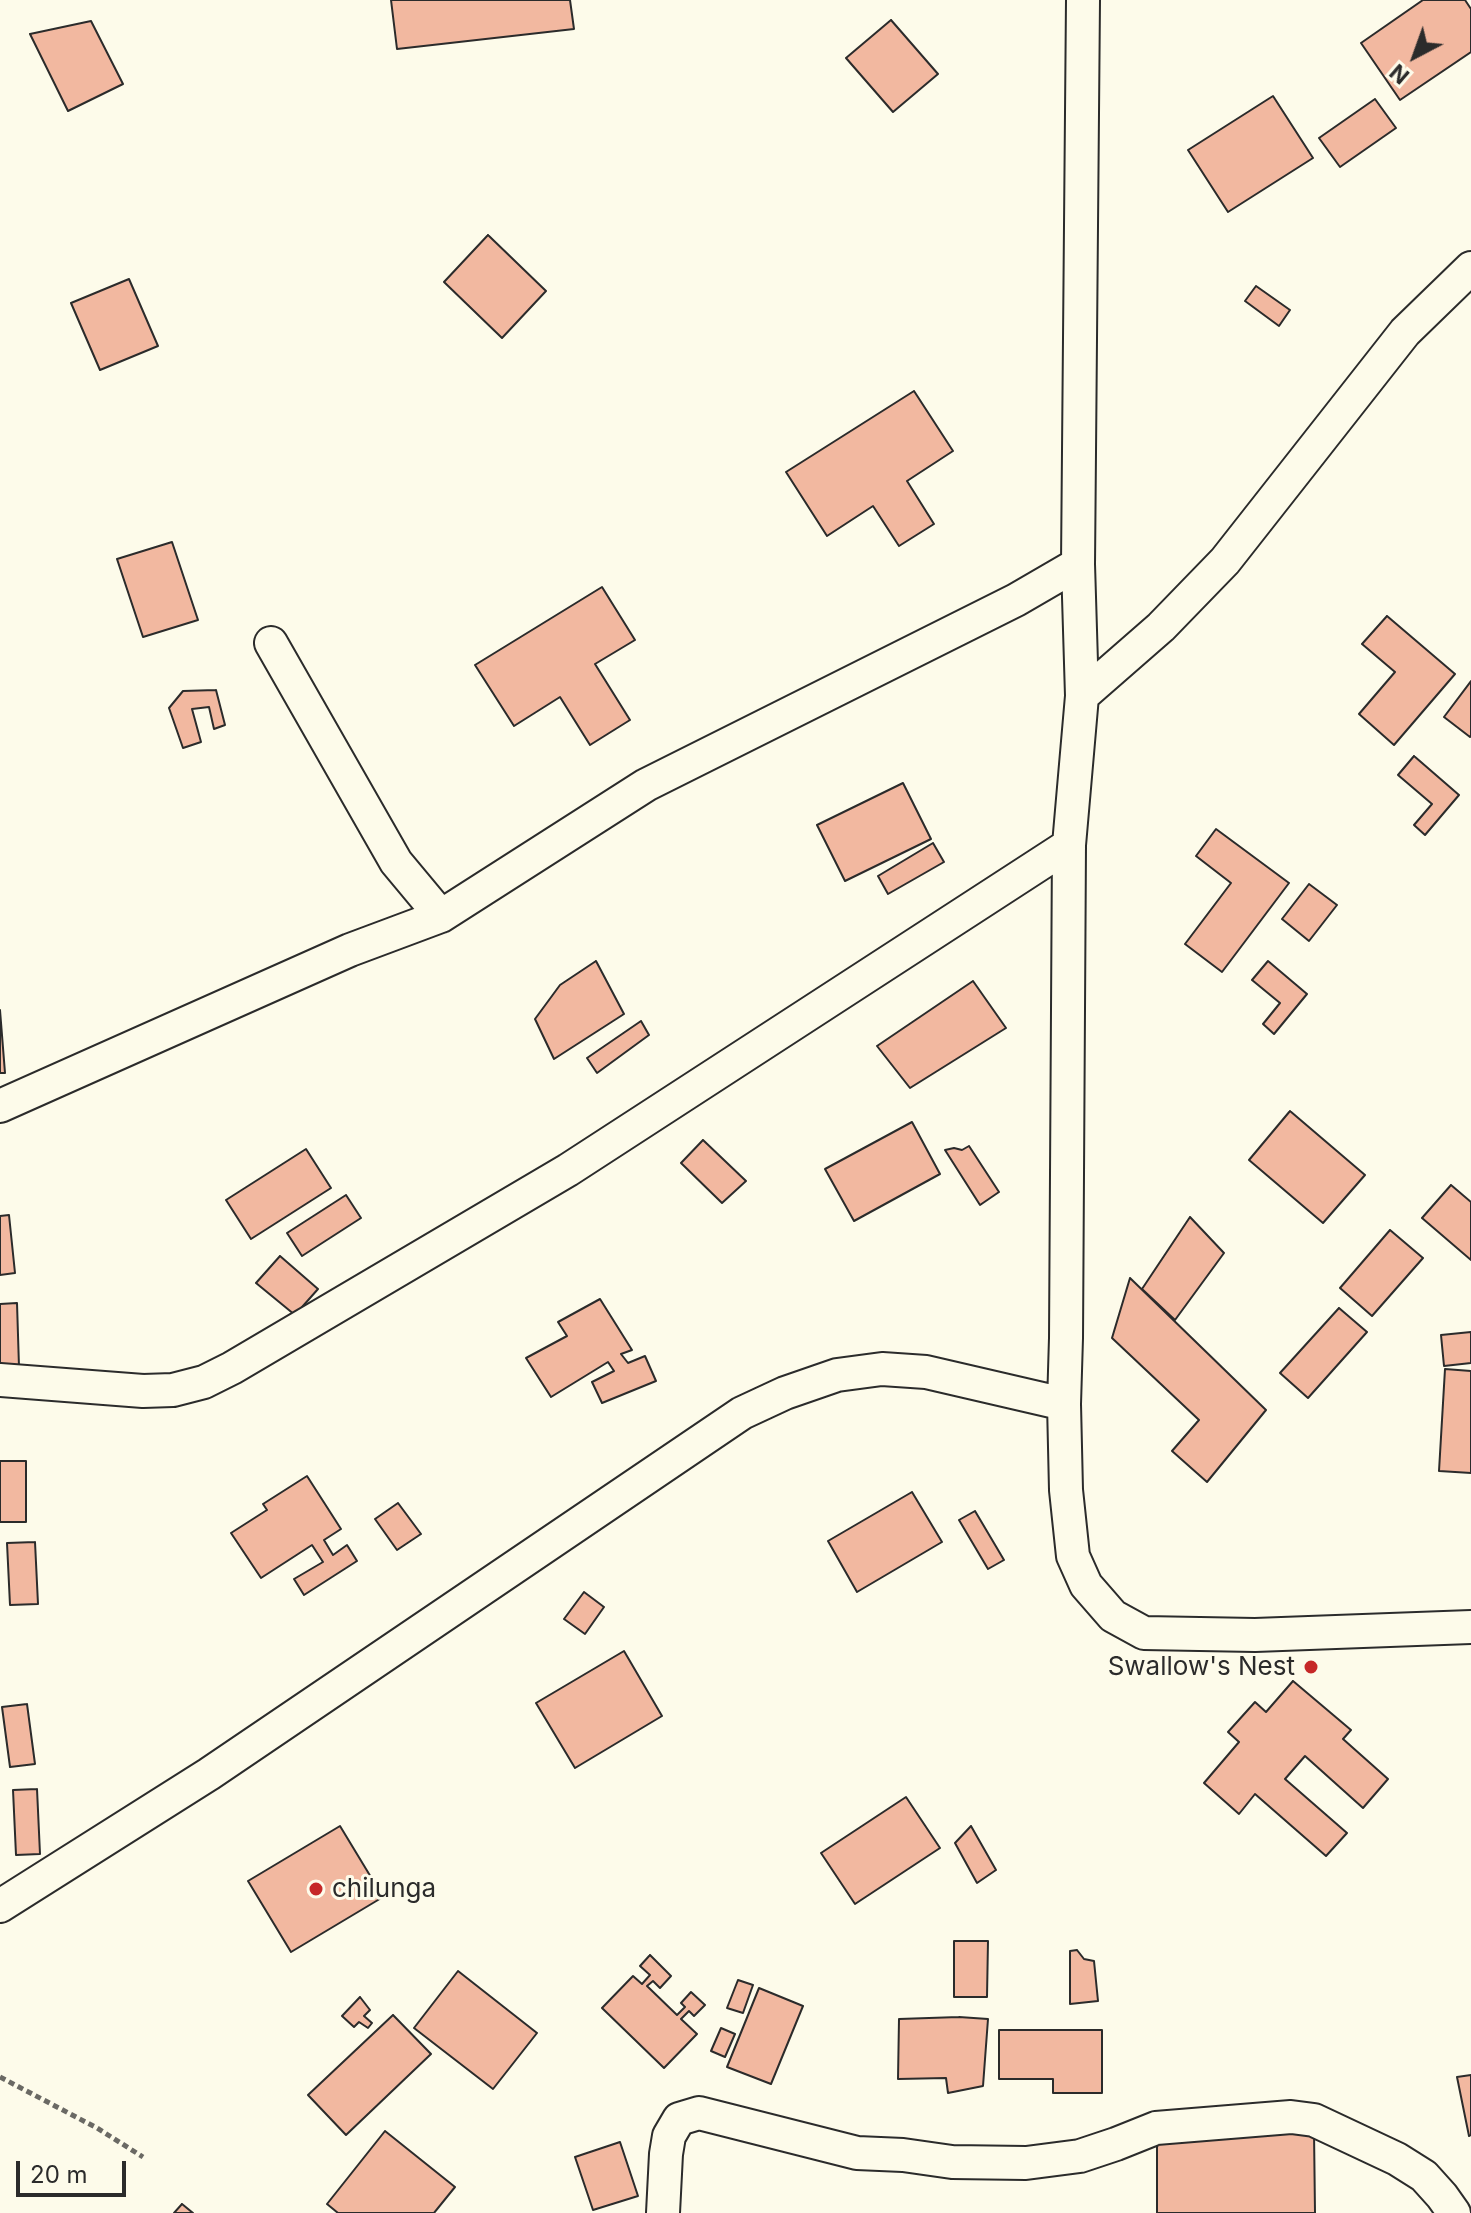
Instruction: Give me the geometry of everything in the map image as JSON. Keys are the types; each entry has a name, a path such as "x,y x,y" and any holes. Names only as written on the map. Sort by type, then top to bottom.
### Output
{"street":[{"path":"1083,0 1078,564 1082,696 1069,845 1064,1404 1066,1490 1073,1556 1086,1585 1113,1616 1144,1633 1255,1635 1471,1627"},
{"path":"1082,696 1161,627 1225,561 1405,332 1471,268"},
{"path":"0,1106 350,950 441,916 646,785 1016,600 1078,564"},
{"path":"271,643 396,862 441,916"},
{"path":"0,1380 158,1391 204,1382 232,1368 568,1170 1069,845"},
{"path":"0,1906 209,1774 742,1413 837,1375 882,1369 926,1372 1064,1404"},
{"path":"663,2213 669,2136 679,2119 699,2113 857,2153 952,2162 1026,2163 1080,2156 1156,2128 1291,2117 1314,2120 1397,2159 1424,2176 1454,2213"}],"path":[{"path":"0,2077 97,2128 143,2157"}],"building":[{"path":"391,0 570,0 574,29 397,49"},
{"path":"1423,0 1465,0 1471,9 1471,52 1400,100 1361,43"},
{"path":"891,20 938,74 893,112 846,58"},
{"path":"91,21 123,84 68,111 30,34"},
{"path":"1273,96 1313,158 1228,212 1188,150"},
{"path":"1375,99 1396,128 1340,167 1319,138"},
{"path":"488,235 546,291 502,338 444,282"},
{"path":"129,279 158,346 100,370 71,303"},
{"path":"1256,286 1290,310 1279,326 1245,301"},
{"path":"914,391 953,451 907,481 934,524 899,546 873,506 827,536 786,472"},
{"path":"172,542 198,620 143,637 117,559"},
{"path":"602,587 635,640 595,664 630,720 590,745 560,697 514,726 475,665"},
{"path":"1387,616 1455,674 1394,745 1359,714 1395,672 1362,644"},
{"path":"1471,681 1471,735 1470,737 1444,717"},
{"path":"216,690 225,725 214,729 209,707 192,709 201,742 183,748 169,708 183,691"},
{"path":"1414,756 1459,795 1425,835 1414,825 1432,804 1398,775"},
{"path":"903,783 931,839 845,881 817,825"},
{"path":"1216,829 1289,883 1222,972 1185,944 1231,883 1196,856"},
{"path":"933,843 944,862 888,894 878,876"},
{"path":"1309,884 1337,905 1309,941 1282,919"},
{"path":"596,961 624,1014 554,1059 535,1019 560,985"},
{"path":"1268,961 1307,994 1274,1034 1263,1024 1280,1003 1252,980"},
{"path":"973,981 1006,1028 910,1088 877,1046"},
{"path":"0,1010 5,1073 0,1073"},
{"path":"641,1021 649,1035 597,1073 587,1058"},
{"path":"1290,1111 1365,1175 1323,1223 1249,1160"},
{"path":"912,1122 940,1174 854,1221 825,1169"},
{"path":"703,1140 746,1181 722,1203 681,1163"},
{"path":"969,1146 999,1192 980,1205 945,1150 962,1150"},
{"path":"306,1149 331,1188 251,1239 226,1200"},
{"path":"1451,1185 1471,1202 1471,1260 1422,1218"},
{"path":"346,1195 361,1218 302,1256 287,1233"},
{"path":"9,1215 15,1273 0,1275 0,1216"},
{"path":"1190,1217 1224,1253 1175,1320 1142,1289"},
{"path":"1390,1230 1423,1258 1372,1316 1340,1288"},
{"path":"280,1256 318,1289 295,1315 256,1283"},
{"path":"1130,1278 1266,1410 1207,1482 1172,1451 1199,1420 1112,1338"},
{"path":"600,1299 632,1350 621,1354 628,1363 645,1356 656,1381 602,1403 592,1382 614,1371 608,1362 551,1397 526,1358 567,1336 558,1322"},
{"path":"17,1303 19,1367 0,1367 0,1304"},
{"path":"1339,1308 1367,1332 1308,1398 1280,1373"},
{"path":"1471,1332 1471,1363 1444,1366 1441,1335"},
{"path":"1445,1369 1471,1371 1471,1473 1439,1471"},
{"path":"0,1461 26,1461 26,1522 0,1522"},
{"path":"307,1476 341,1529 324,1540 333,1555 347,1545 357,1561 304,1595 294,1579 323,1562 312,1545 261,1578 231,1533 267,1510 263,1504"},
{"path":"912,1492 942,1542 857,1592 828,1541"},
{"path":"398,1503 421,1534 397,1550 375,1519"},
{"path":"975,1511 1004,1560 988,1569 959,1520"},
{"path":"35,1542 38,1604 10,1605 7,1543"},
{"path":"584,1592 604,1607 585,1634 564,1619"},
{"path":"624,1651 662,1716 575,1768 536,1703"},
{"path":"1293,1681 1351,1730 1343,1739 1388,1779 1363,1808 1305,1756 1285,1779 1347,1833 1326,1856 1255,1794 1239,1814 1204,1783 1239,1742 1228,1732 1255,1702 1266,1712"},
{"path":"27,1704 35,1764 10,1767 2,1707"},
{"path":"37,1789 40,1854 16,1855 13,1790"},
{"path":"906,1797 940,1848 855,1904 821,1853"},
{"name":"chilunga","path":"340,1826 383,1897 291,1952 248,1881"},
{"path":"971,1826 996,1870 977,1883 955,1843"},
{"path":"954,1941 988,1941 987,1997 954,1997"},
{"path":"1077,1950 1084,1959 1094,1961 1098,2001 1070,2004 1070,1951"},
{"path":"650,1955 671,1976 660,1988 653,1981 647,1986 677,2015 685,2007 681,2003 691,1992 705,2005 694,2016 689,2011 681,2019 697,2034 664,2068 602,2008 633,1976 642,1984 650,1975 640,1966"},
{"path":"458,1971 537,2033 493,2089 414,2028"},
{"path":"738,1980 753,1985 743,2013 727,2008"},
{"path":"759,1988 803,2006 771,2084 727,2067"},
{"path":"360,1997 370,2010 364,2016 372,2023 368,2028 359,2022 354,2027 342,2016"},
{"path":"393,2015 431,2054 346,2135 308,2095"},
{"path":"899,2019 988,2019 983,2086 948,2093 946,2078 898,2079"},
{"path":"721,2028 735,2034 725,2057 711,2051"},
{"path":"999,2030 1102,2030 1102,2093 1053,2093 1053,2079 999,2079"},
{"path":"1471,2075 1471,2135 1469,2136 1457,2077"},
{"path":"385,2131 455,2187 434,2213 338,2213 327,2204"},
{"path":"1314,2131 1315,2213 1157,2213 1157,2132"},
{"path":"620,2142 638,2196 593,2210 575,2157"},
{"path":"182,2204 193,2213 174,2213"}],"place":[{"name":"Swallow's Nest","path":"1311,1667"},
{"name":"chilunga","path":"316,1889"}]}
